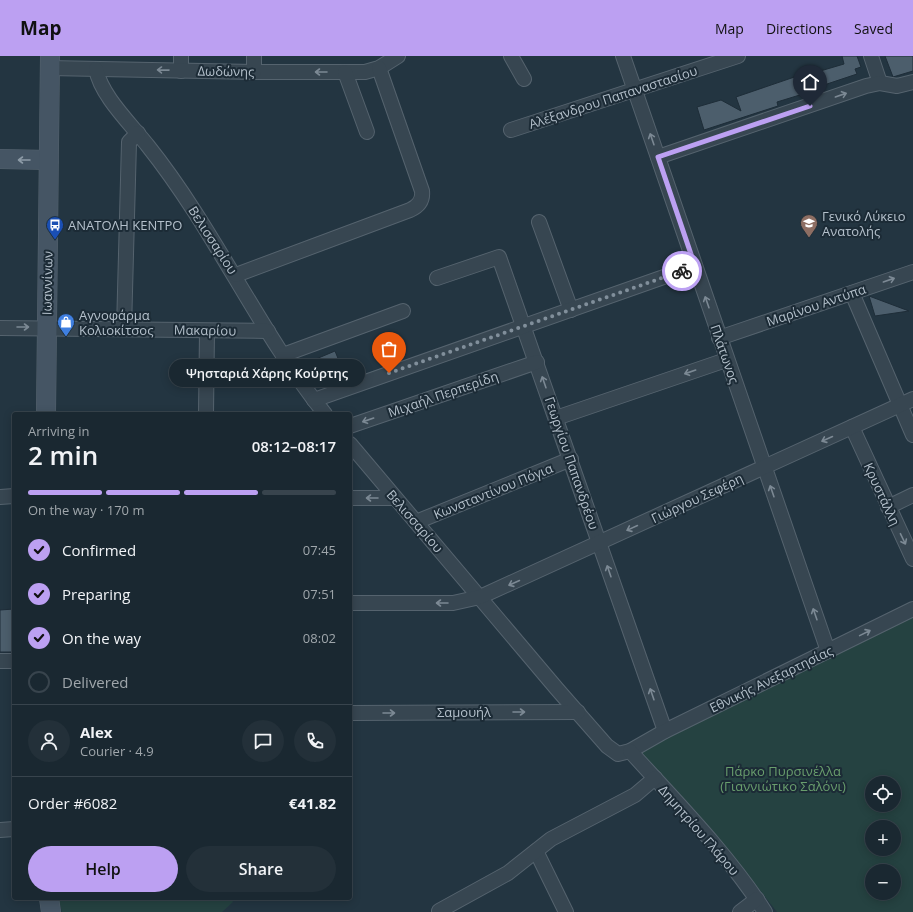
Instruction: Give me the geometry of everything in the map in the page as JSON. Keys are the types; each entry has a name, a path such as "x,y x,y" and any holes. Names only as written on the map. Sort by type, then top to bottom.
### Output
{"main road":[{"name":"Ιωαννίνων","path":"46,412 50,62"},
{"path":"0,160 49,160"},
{"path":"49,900 51,912"}],"street":[{"path":"181,56 181,71"},
{"path":"254,56 254,72"},
{"name":"Δωδώνης","path":"50,62 96,69 254,72 364,72 379,68 398,56"},
{"path":"511,56 524,79"},
{"name":"Πλάτωνος","path":"623,56 726,360 828,651"},
{"name":"Αλέξανδρου Παπαναστασίου","path":"511,130 635,91 738,56"},
{"path":"871,56 880,83"},
{"path":"236,276 418,206 421,200 422,191 379,68"},
{"name":"Βελισσαρίου","path":"96,69 102,86 198,216 283,355 323,412"},
{"path":"345,72 367,132"},
{"path":"658,157 880,83 897,86 913,82"},
{"path":"124,329 129,142 138,133"},
{"path":"539,222 571,310"},
{"name":"Γεωργίου Παπανδρέου","path":"437,278 499,257 665,731"},
{"path":"314,400 695,266"},
{"name":"Μαρίνου Αντύπα","path":"719,338 913,272"},
{"path":"852,293 913,434"},
{"path":"283,355 403,311"},
{"name":"Μακαρίου","path":"0,328 268,331"},
{"path":"206,412 207,331"},
{"path":"556,418 726,360"},
{"name":"Μιχαήλ Περπερίδη","path":"352,425 537,362"},
{"name":"Γιώργου Σεφέρη","path":"352,603 453,602 480,597 913,399"},
{"name":"Κρυστάλλη","path":"852,427 913,560"},
{"name":"Βελισσαρίου","path":"352,446 394,498 612,751 621,754 630,751"},
{"name":"Κωνσταντίνου Πόγια","path":"416,522 571,459"},
{"path":"888,508 913,495"},
{"path":"0,496 12,496"},
{"path":"352,498 394,498"},
{"name":"Εθνικής Ανεξαρτησίας","path":"630,751 665,731 913,609"},
{"path":"0,661 12,661"},
{"name":"Σαμουήλ","path":"352,713 578,712"},
{"name":"Δημητρίου Γλάρου","path":"630,751 694,822 757,899 765,912"},
{"path":"439,911 508,873 558,835 635,795 654,778"},
{"path":"0,830 12,829"},
{"path":"536,851 566,912"},
{"path":"740,912 757,899"}],"green space":[{"name":"Πάρκο Πυρσινέλλα (Γιαννιώτικο Σαλόνι)","path":"913,613 913,912 777,912 743,869 642,754 642,752 664,737"},
{"path":"59,900 232,900 233,902 222,912 62,912"}],"building":[{"path":"842,56 857,56 861,67 855,69 857,74 815,88 816,90 777,102 778,106 704,130 697,107 721,100 741,111 736,97 809,72 810,74 844,64"},
{"path":"885,56 913,56 913,71 893,77"},
{"path":"869,296 909,311 875,316"},
{"path":"335,351 346,378 328,385 316,359"},
{"path":"12,609 12,652 0,652 0,610"}],"way so far":[{"path":"389,373 682,271"}],"place":[{"name":"Γενικό Λύκειο Ανατολής","path":"809,238"},
{"name":"ΑΝΑΤΟΛΗ ΚΕΝΤΡΟ","path":"55,240"},
{"name":"Αγνοφάρμα Κολιοκίτσος","path":"66,337"},
{"name":"Ψησταριά Χάρης Κούρτης","path":"389,373"}],"route":[{"path":"682,271 695,266 658,157 810,106"}]}
